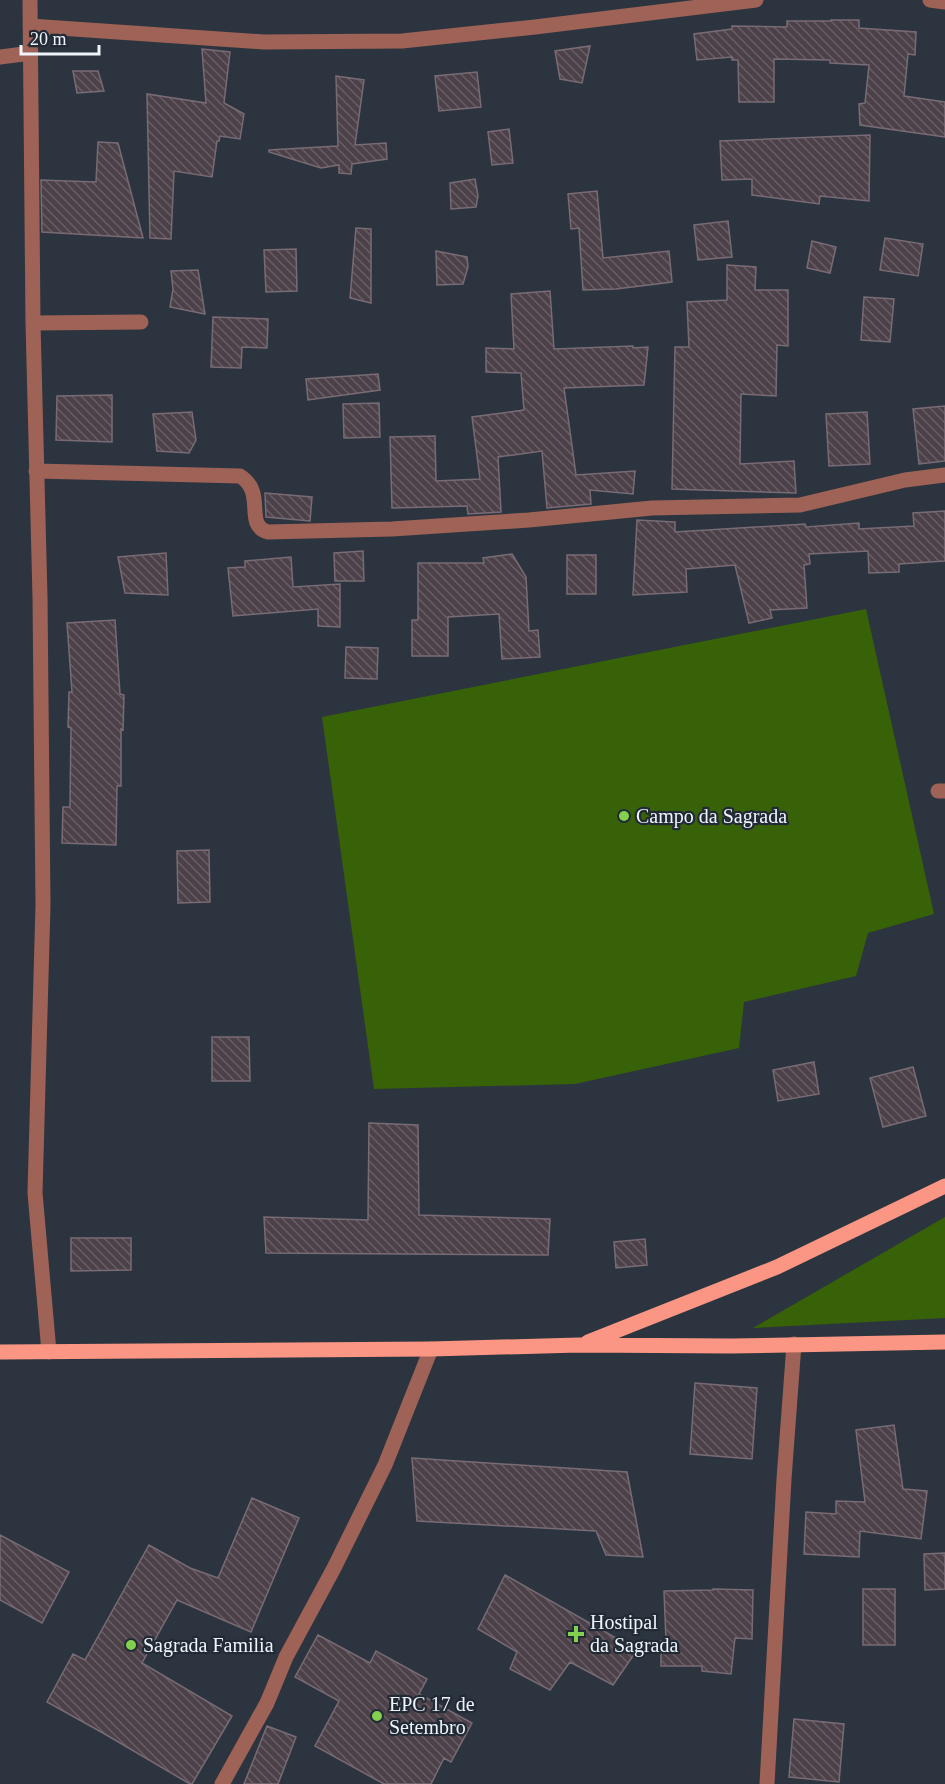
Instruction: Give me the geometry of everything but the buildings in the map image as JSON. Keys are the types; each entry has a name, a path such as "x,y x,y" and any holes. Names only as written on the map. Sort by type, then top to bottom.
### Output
{"main road":[{"path":"579,1345 777,1267 945,1186"},
{"path":"0,1352 945,1342"}],"street":[{"path":"30,0 43,905 35,1194 49,1352"},
{"path":"30,26 264,42 402,40 535,27 756,0"},
{"path":"930,0 945,2"},
{"path":"0,57 31,53"},
{"path":"33,323 141,322"},
{"path":"36,471 240,476 251,485 255,497 256,524 261,530 268,532 392,529 529,520 652,508 800,505 905,480 945,474"},
{"path":"767,1784 783,1491 794,1344"},
{"path":"222,1784 267,1703 286,1657 334,1568 385,1465 431,1349"}],"green space":[{"name":"Campo da Sagrada","path":"866,609 934,914 868,933 856,976 744,1002 739,1048 575,1084 374,1089 322,717"},
{"path":"945,1217 945,1318 753,1328"}],"place":[{"name":"Campo da Sagrada","path":"624,816"},
{"name":"Hostipal da Sagrada","path":"576,1634"},
{"name":"Sagrada Familia","path":"131,1645"},
{"name":"EPC 17 de Setembro","path":"377,1716"}]}
